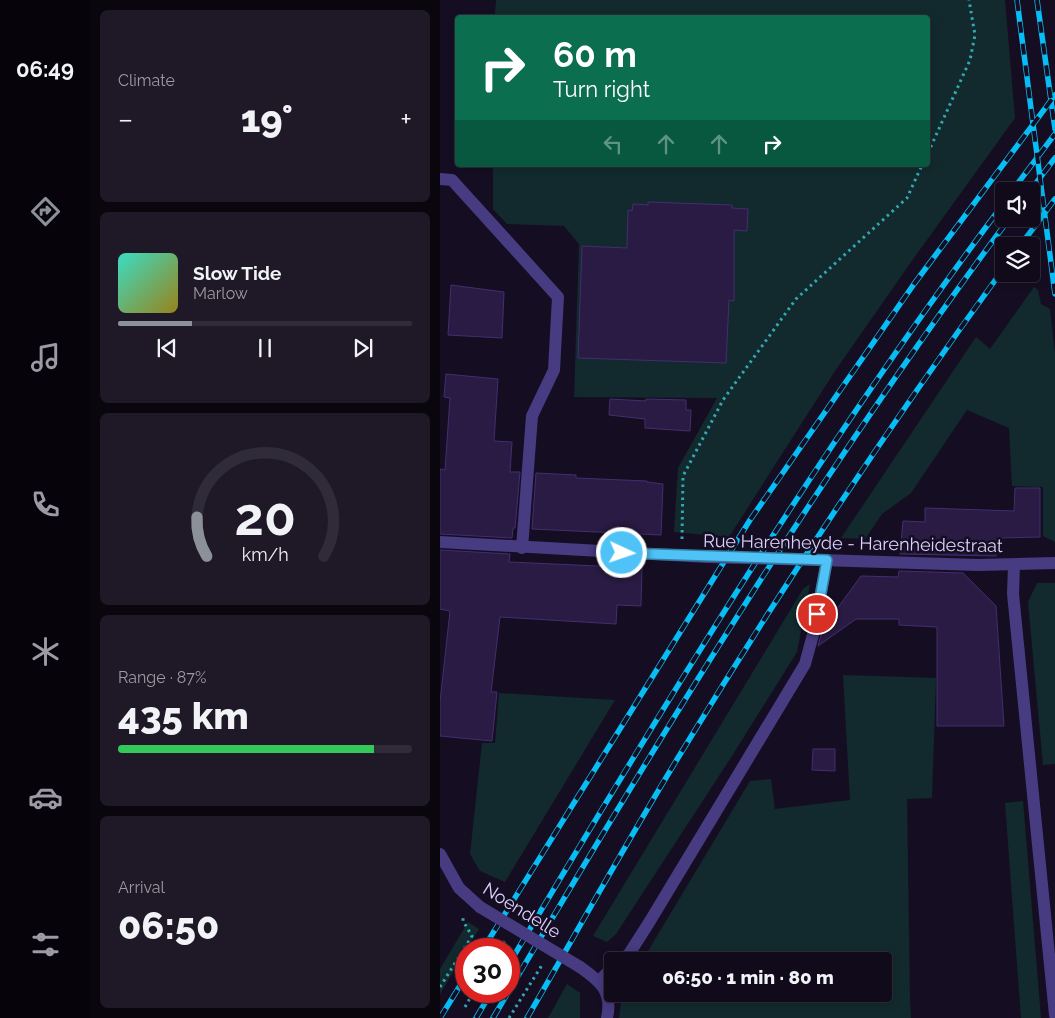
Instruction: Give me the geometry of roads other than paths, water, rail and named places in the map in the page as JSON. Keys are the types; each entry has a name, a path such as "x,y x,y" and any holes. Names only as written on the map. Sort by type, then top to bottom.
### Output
{"street":[{"path":"440,179 452,180 558,296 554,370 532,416 522,548"},
{"name":"Rue Harenheyde - Harenheidestraat","path":"440,542 707,557 978,565 1055,564"},
{"path":"630,952 805,664 814,631 824,560"},
{"path":"1014,564 1013,594 1055,1016"},
{"name":"Noendelle","path":"440,854 459,888 480,907 600,980"},
{"path":"604,976 600,980 608,996 607,1018"}],"railway":[{"path":"1017,0 1055,294"},
{"path":"1037,0 1055,129"},
{"path":"490,938 750,520 914,284 1055,95"},
{"path":"1019,182 1055,134"},
{"path":"1037,182 1055,158"},
{"path":"1027,237 1055,199"},
{"path":"520,946 626,769 746,577 872,387 995,215"},
{"path":"520,973 627,794 749,598 876,406 1003,227"},
{"path":"527,1018 624,848 760,626 879,445 995,280"},
{"path":"440,1018 455,994"},
{"path":"476,1018 485,1003"},
{"path":"493,1018 502,1003"}]}
